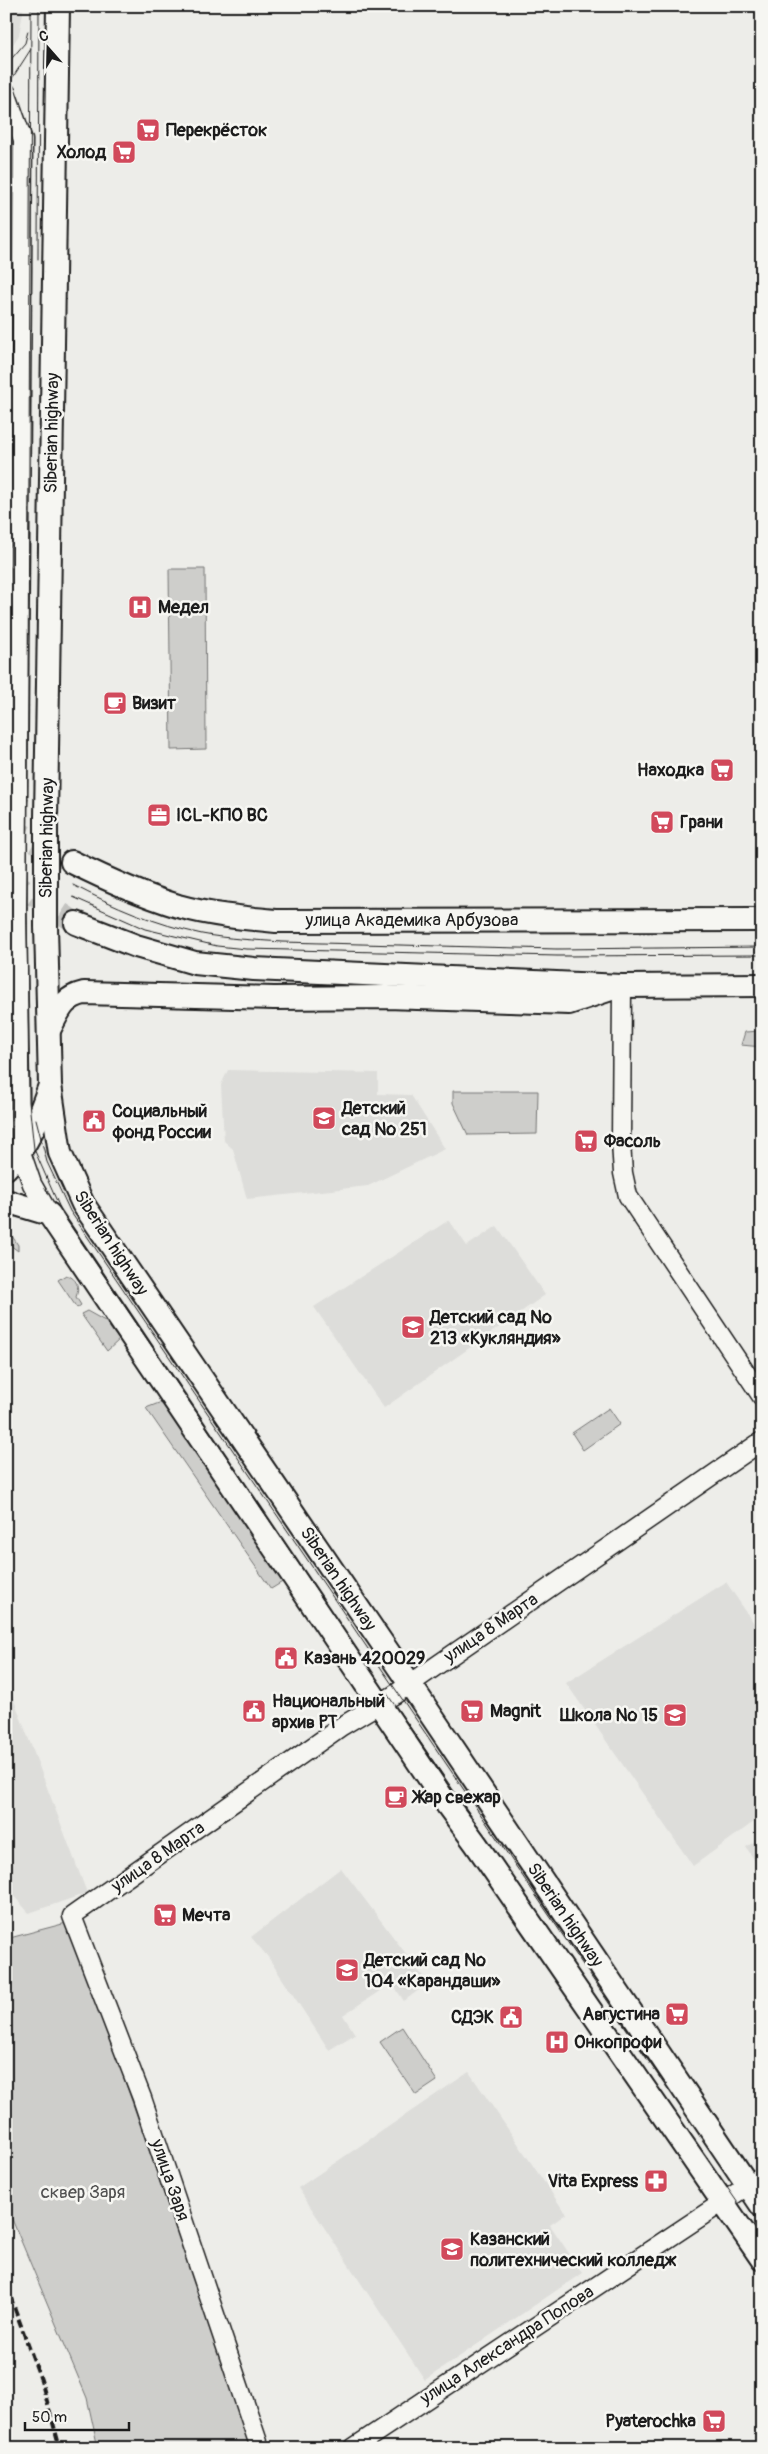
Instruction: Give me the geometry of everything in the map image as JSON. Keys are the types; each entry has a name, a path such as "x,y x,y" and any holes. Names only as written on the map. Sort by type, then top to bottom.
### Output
{"main road":[{"name":"Siberian highway","path":"58,6 46,926 50,1085 60,1153 83,1204 410,1684 755,2181 762,2206"},
{"name":"улица Академика Арбузова","path":"72,862 106,878 178,906 226,916 276,921 762,920"},
{"path":"76,923 136,946 195,963 254,969 622,986 762,985"},
{"path":"48,1031 62,1005 71,996 84,994 274,998 405,998 569,1003 622,986"},
{"path":"14,1160 36,1125 50,1085"},
{"path":"6,1201 49,1214"},
{"name":"Siberian highway","path":"49,1214 448,1806 762,2259"}],"street":[{"name":"Siberian highway","path":"6,92 23,140 14,1160 32,1184 49,1214"},
{"path":"622,986 622,1143 623,1173 628,1196 762,1397"},
{"name":"улица 8 Марта","path":"72,1916 342,1726 410,1684 762,1441"},
{"name":"улица Заря","path":"72,1916 142,2098 260,2448"},
{"name":"улица Александра Попова","path":"353,2448 755,2181"}],"shaded area":[{"path":"6,6 24,6 19,35 6,55"},
{"name":"Детский сад № 251","path":"228,1070 378,1073 378,1094 411,1095 445,1149 368,1186 247,1199 233,1149 224,1141 221,1085"},
{"name":"Детский сад № 213 «Кукляндия»","path":"449,1220 467,1246 497,1226 545,1295 384,1408 314,1307"},
{"name":"Школа № 15","path":"726,1582 762,1635 762,1816 693,1866 566,1683"},
{"path":"6,1679 87,1893 29,1913 6,1887"},
{"path":"762,1837 762,1872 746,1847"},
{"name":"Детский сад № 104 «Карандаши»","path":"341,1868 428,1983 404,2001 392,1983 343,2015 355,2034 329,2050 268,1957 251,1937"},
{"name":"Казанский политехнический колледж","path":"469,2072 566,2214 550,2225 582,2273 425,2380 298,2188"}],"green space":[{"path":"169,569 205,569 206,749 171,750"},
{"path":"762,1031 762,1047 741,1045 745,1032"},
{"path":"453,1091 538,1091 537,1134 468,1135 453,1103"},
{"path":"6,1227 18,1245 18,1251 6,1242"},
{"path":"66,1275 73,1278 77,1283 76,1297 81,1305 77,1308 58,1280"},
{"path":"87,1311 105,1321 119,1340 107,1351 81,1314"},
{"path":"159,1403 165,1405 284,1581 271,1589 146,1408"},
{"path":"609,1408 620,1424 583,1450 572,1433"},
{"name":"сквер Заря","path":"70,1922 252,2448 98,2448 87,2398 6,2205 6,1939"},
{"path":"402,2027 437,2081 416,2095 380,2042"}],"tunnel":[{"path":"6,825 72,862"},
{"path":"6,877 76,923"}],"tram line":[{"path":"31,6 27,915 29,1102 34,1149 63,1215 374,1675 762,2238"},
{"path":"38,259 39,6"},
{"path":"6,65 25,43 28,31"},
{"path":"6,88 31,49"},
{"path":"73,885 120,907 168,926 202,934 242,939 282,942 557,949 762,947"},
{"path":"73,897 145,929 217,946 246,949 558,956 762,955"},
{"path":"36,1119 47,1162 70,1211 660,2078"}],"railway":[{"path":"6,2285 41,2380 60,2448"}],"place":[{"name":"Перекрёсток","path":"148,130"},
{"name":"Холод","path":"124,152"},
{"name":"Медел","path":"140,607"},
{"name":"Визит","path":"115,703"},
{"name":"Находка","path":"722,770"},
{"name":"ICL-КПО ВС","path":"159,815"},
{"name":"Грани","path":"662,822"},
{"name":"Детский сад № 251","path":"324,1118"},
{"name":"Социальный фонд России","path":"94,1121"},
{"name":"Фасоль","path":"586,1141"},
{"name":"Детский сад № 213 «Кукляндия»","path":"413,1327"},
{"name":"Казань 420029","path":"286,1658"},
{"name":"Национальный архив РТ","path":"254,1711"},
{"name":"Magnit","path":"472,1711"},
{"name":"Школа № 15","path":"675,1715"},
{"name":"Жар свежар","path":"396,1797"},
{"name":"Мечта","path":"165,1915"},
{"name":"Детский сад № 104 «Карандаши»","path":"347,1970"},
{"name":"Августина","path":"677,2014"},
{"name":"СДЭК","path":"511,2017"},
{"name":"Онкопрофи","path":"557,2042"},
{"name":"Vita Express","path":"656,2181"},
{"name":"Казанский политехнический колледж","path":"452,2249"},
{"name":"Pyaterochka","path":"714,2421"}]}
